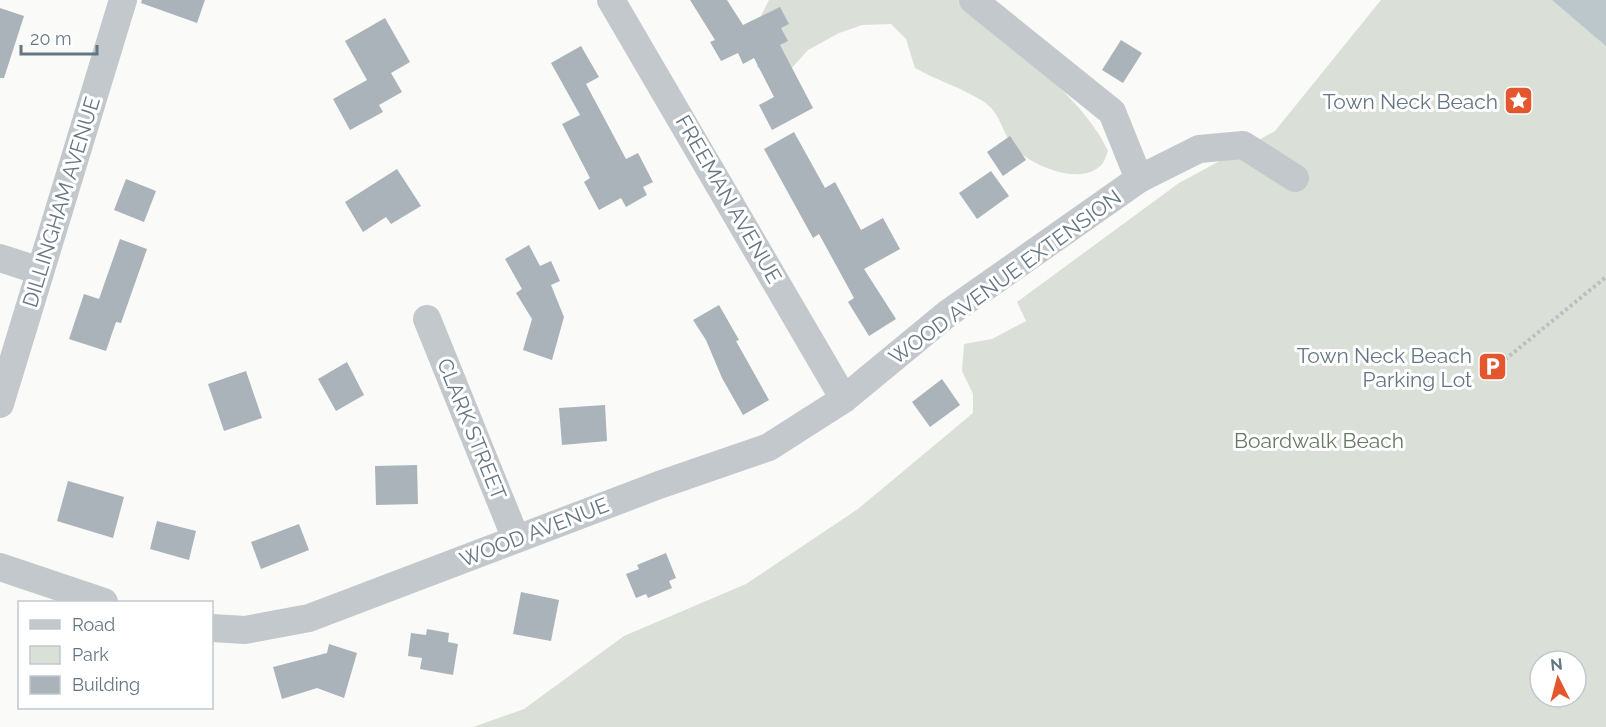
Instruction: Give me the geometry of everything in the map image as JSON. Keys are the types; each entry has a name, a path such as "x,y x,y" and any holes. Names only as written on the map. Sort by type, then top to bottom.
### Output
{"street":[{"name":"FREEMAN AVENUE","path":"611,0 844,399"},
{"path":"973,0 1112,112 1139,179 1199,149 1243,145 1295,178"},
{"name":"DILLINGHAM AVENUE","path":"0,404 116,2"},
{"name":"WOOD AVENUE EXTENSION","path":"844,399 947,314 1139,179"},
{"path":"0,258 40,271"},
{"name":"CLARK STREET","path":"427,319 516,539"},
{"name":"WOOD AVENUE","path":"213,628 245,630 309,618 516,539 770,447 844,399"},
{"path":"0,567 98,601"}],"path":[{"path":"1491,371 1606,277"}],"green space":[{"path":"769,0 958,0 1019,50 1062,90 1097,131 1108,151 1105,160 1090,172 1079,174 1056,171 1032,161 1010,142 988,105 965,91 915,68 906,39 891,24 862,25 839,33 808,50 790,70 768,74 757,67 761,16"},
{"name":"Boardwalk Beach","path":"1381,0 1606,0 1606,727 473,727 524,709 624,636 746,584 858,509 973,413 973,394 962,371 964,344 992,339 1026,321 1017,302 1179,183 1275,131"}],"shaded area":[{"path":"1552,0 1606,0 1606,46"}],"building":[{"path":"142,0 205,0 197,23 141,3"},
{"path":"690,0 727,0 743,25 780,7 789,24 781,28 788,41 780,45 813,108 772,130 759,105 774,97 754,58 743,64 738,53 721,61 710,42 715,40"},
{"path":"0,8 24,16 4,78 0,78"},
{"path":"385,18 410,62 391,73 402,92 379,105 383,112 350,130 333,99 367,80 345,41"},
{"path":"1121,40 1142,53 1123,83 1102,70"},
{"path":"581,46 599,77 586,84 626,159 638,153 653,182 643,187 647,195 626,207 621,198 599,210 584,182 590,178 562,124 580,115 551,63"},
{"path":"794,132 825,188 835,182 861,230 883,218 900,249 864,269 896,319 869,336 848,302 854,298 819,234 813,238 764,149"},
{"path":"1010,136 1026,160 1003,176 987,152"},
{"path":"397,169 421,206 391,224 386,217 363,232 345,202"},
{"path":"991,171 1009,196 977,219 959,193"},
{"path":"126,179 156,191 144,222 114,210"},
{"path":"120,239 147,249 121,323 116,322 106,351 69,339 84,294 99,299"},
{"path":"529,245 540,266 551,261 560,281 551,285 564,317 552,360 523,350 532,319 516,293 522,289 505,259"},
{"path":"719,305 769,400 743,415 722,378 706,340 693,320"},
{"path":"347,362 364,395 336,411 318,379"},
{"path":"246,371 262,418 224,431 208,384"},
{"path":"942,379 960,405 930,427 912,402"},
{"path":"605,405 607,441 562,445 559,408"},
{"path":"417,465 418,504 376,505 375,466"},
{"path":"68,481 124,497 113,538 57,521"},
{"path":"157,521 196,531 189,560 150,549"},
{"path":"299,524 309,550 261,569 251,542"},
{"path":"666,553 676,578 669,581 672,588 648,598 646,594 636,598 626,574 639,569 637,565"},
{"path":"521,592 559,600 551,641 513,634"},
{"path":"427,629 449,633 448,642 458,644 453,675 420,669 422,658 408,656 411,633 426,635"},
{"path":"329,644 357,653 344,698 317,688 282,699 273,667 327,653"}],"place":[{"name":"Town Neck Beach","path":"1519,101"},
{"name":"Town Neck Beach Parking Lot","path":"1493,367"}]}
